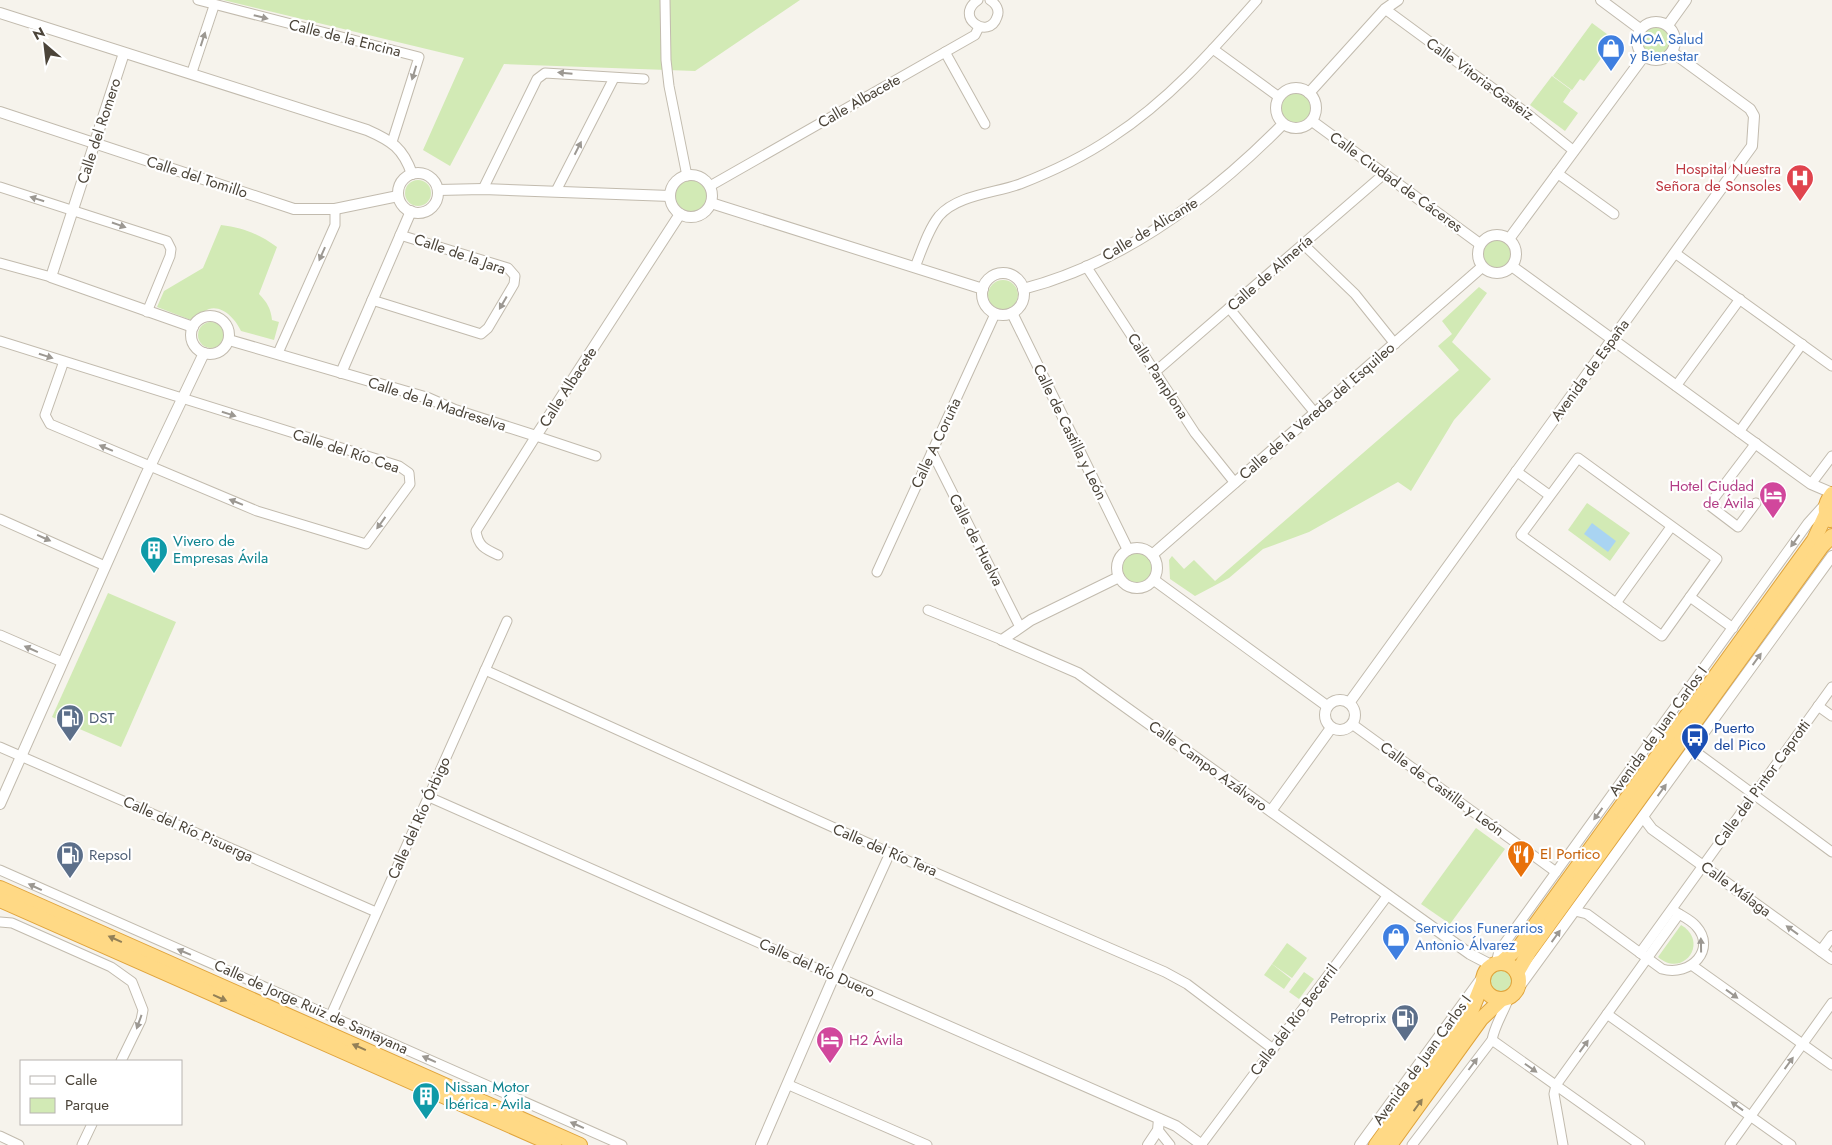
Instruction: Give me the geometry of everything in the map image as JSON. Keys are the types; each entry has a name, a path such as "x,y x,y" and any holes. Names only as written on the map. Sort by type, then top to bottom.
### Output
{"highway":[{"name":"Avenida de Juan Carlos I","path":"1376,1145 1471,1012 1490,970 1520,946 1803,556 1814,540 1829,505"},
{"name":"Avenida de Juan Carlos I","path":"1518,973 1540,936 1822,546 1832,536"},
{"name":"Calle de Jorge Ruiz de Santayana","path":"0,888 580,1145"},
{"name":"Calle de Jorge Ruiz de Santayana","path":"0,900 554,1145"},
{"path":"1511,965 1518,973 1519,981 1509,995 1493,997 1486,991 1490,970 1511,965"},
{"name":"Avenida de Juan Carlos I","path":"1390,1145 1481,1019 1509,995"}],"street":[{"name":"Calle de la Encina","path":"198,0 214,6 419,56 392,142"},
{"path":"666,0 666,60 669,86 687,176"},
{"path":"978,0 972,4 969,13 972,22 979,27"},
{"name":"Calle Albacete","path":"710,186 975,35 979,27 988,27 996,22 999,13 996,4 990,0"},
{"path":"915,267 931,230 939,216 948,208 960,202 1044,174 1080,157 1111,139 1162,100 1213,49 1257,0"},
{"path":"1309,93 1385,9 1398,0"},
{"path":"1601,0 1640,29"},
{"path":"1668,25 1686,0"},
{"path":"192,72 214,6"},
{"name":"Calle Vitoria-Gasteiz","path":"1385,9 1524,111 1574,151"},
{"path":"0,13 124,53 192,72 367,130 392,142 406,158 412,174"},
{"path":"1658,21 1668,25 1674,33 1675,43 1672,52 1659,59 1644,56 1638,49 1636,38 1640,29 1648,23 1658,21"},
{"path":"1213,49 1279,96"},
{"path":"945,52 985,124"},
{"name":"Avenida de España","path":"1349,703 1752,146 1754,116 1750,108 1672,52"},
{"name":"Calle del Romero","path":"51,278 124,53"},
{"path":"1509,238 1644,56"},
{"path":"483,189 538,79 545,73 644,79"},
{"path":"556,191 614,78"},
{"path":"1299,88 1309,93 1315,101 1316,112 1312,121 1298,128 1292,128 1283,124 1277,116 1276,106 1279,96 1288,90 1299,88"},
{"name":"Calle del Tomillo","path":"0,112 294,209 335,208 398,196"},
{"name":"Calle Ciudad de Cáceres","path":"1312,121 1480,244"},
{"name":"Calle de Alicante","path":"1023,288 1086,266 1133,242 1177,216 1230,176 1283,124"},
{"path":"1558,173 1614,214"},
{"path":"412,174 429,176 438,190 436,202 432,207 422,212 410,211 398,196 400,185 412,174"},
{"name":"Calle de Almería","path":"1155,372 1384,174"},
{"path":"687,176 704,179 710,186 711,202 706,211 698,216 689,217 680,214 673,206 670,196 672,187 678,180 687,176"},
{"path":"0,187 167,242 171,249 170,256 147,312"},
{"path":"438,190 483,189 670,196"},
{"path":"711,202 983,288"},
{"path":"278,353 335,226 335,208"},
{"name":"Calle de la Jara","path":"341,373 410,211"},
{"name":"Calle Albacete","path":"498,555 482,547 476,531 680,214"},
{"name":"Calle de la Jara","path":"372,300 481,334 488,328 514,284 515,276 508,268 400,235"},
{"path":"1499,235 1509,238 1515,247 1517,257 1513,266 1503,273 1492,274 1482,267 1478,252 1480,244 1488,237 1499,235"},
{"path":"1302,244 1355,294 1395,344"},
{"path":"1675,252 1832,366"},
{"path":"0,263 51,278 193,327"},
{"name":"Calle Pamplona","path":"1086,266 1195,432 1235,483"},
{"path":"1513,266 1812,484 1829,505"},
{"name":"Calle de la Vereda del Esquileo","path":"1152,555 1482,267"},
{"path":"998,274 1008,274 1018,279 1023,288 1024,298 1020,307 1012,313 1004,315 995,314 985,303 983,288 988,279 998,274"},
{"path":"1676,386 1740,299"},
{"path":"1229,308 1315,413"},
{"name":"Calle de Castilla y León","path":"1012,313 1128,550"},
{"name":"Calle A Coruña","path":"877,572 995,314"},
{"path":"203,317 219,318 228,327 229,340 226,346 216,354 204,353 194,345 191,334 193,327 203,317"},
{"name":"Calle de la Madreselva","path":"229,340 428,398 455,410 596,456"},
{"name":"Calle del Río Cea","path":"0,341 64,361 182,400 399,466 409,473 410,484 366,544 257,511 50,424 45,415 64,361"},
{"path":"1739,432 1802,344"},
{"path":"0,804 105,566 204,353"},
{"path":"1756,443 1709,505 1738,527 1756,503"},
{"name":"Calle de Huelva","path":"932,452 1020,627"},
{"path":"1812,484 1832,456"},
{"path":"1578,458 1671,527 1717,559 1662,636 1521,535 1578,458"},
{"path":"1516,471 1549,495"},
{"name":"Avenida de Juan Carlos I","path":"1360,1145 1490,970 1499,951 1808,523 1829,505"},
{"path":"0,518 105,566"},
{"path":"1616,604 1671,527"},
{"path":"1136,548 1145,550 1152,555 1156,562 1157,571 1154,580 1146,586 1136,588 1126,585 1120,578 1117,567 1120,557 1128,550 1136,548"},
{"name":"Avenida de Juan Carlos I","path":"1509,995 1578,906 1832,556"},
{"path":"1002,640 1020,627 1120,578"},
{"path":"1154,580 1327,706"},
{"path":"1690,597 1733,628"},
{"name":"Calle Campo Azálvaro","path":"928,610 1078,674 1490,970"},
{"name":"Calle del Río Órbigo","path":"330,1015 507,620"},
{"path":"0,635 62,662"},
{"name":"Calle del Río Tera","path":"485,670 890,853 1165,972 1188,984 1273,1049"},
{"name":"Calle del Pintor Caprotti","path":"1556,1085 1608,1014 1644,956 1676,911 1703,866 1832,687"},
{"path":"1337,700 1349,703 1355,712 1352,724 1342,730 1331,728 1324,718 1327,706 1337,700"},
{"path":"1818,706 1832,716"},
{"name":"Calle de Castilla y León","path":"1352,724 1556,872"},
{"path":"1271,811 1331,728"},
{"name":"Calle del Río Pisuerga","path":"0,746 376,912"},
{"path":"1692,749 1832,852"},
{"name":"Calle del Río Duero","path":"429,797 1176,1126 1202,1145"},
{"name":"Calle Málaga","path":"1643,817 1652,829 1832,959"},
{"path":"761,1145 789,1085 834,976 890,853"},
{"name":"Calle de Jorge Ruiz de Santayana","path":"0,870 622,1145"},
{"name":"Calle del Río Becerril","path":"1202,1145 1388,895"},
{"path":"1578,906 1662,970 1673,972 1683,971 1693,966 1701,954 1702,940 1696,926 1676,911"},
{"path":"0,922 12,923 111,967 132,982 142,1010 141,1020 121,1060"},
{"path":"1822,951 1832,936"},
{"path":"1693,966 1832,1065"},
{"path":"1412,1145 1492,1040 1494,1028 1503,1014 1509,995"},
{"path":"1730,1145 1832,1003"},
{"path":"1608,1014 1791,1145"},
{"path":"1492,1040 1640,1145"},
{"path":"789,1085 928,1145"},
{"path":"1556,1085 1554,1094 1563,1145"},
{"path":"1148,1145 1158,1130 1158,1119"},
{"path":"82,1145 92,1125"},
{"path":"1158,1130 1170,1145"},
{"path":"0,1136 19,1145"}],"green space":[{"path":"223,0 800,0 695,71 504,64 450,166 423,150 464,58"},
{"path":"1592,23 1615,40 1584,81 1580,79 1572,90 1553,76"},
{"path":"1656,26 1667,30 1671,41 1667,52 1656,56 1645,52 1641,41 1645,30"},
{"path":"1552,76 1571,90 1563,102 1578,113 1565,131 1530,105"},
{"path":"1296,93 1307,97 1311,108 1307,119 1296,123 1285,119 1281,108 1285,97"},
{"path":"418,180 427,184 431,193 427,202 418,206 409,202 405,193 409,184"},
{"path":"691,180 697,181 702,185 706,190 706,202 702,207 697,211 691,212 685,211 680,207 676,202 675,196 676,190 680,185 685,181"},
{"path":"221,225 251,232 277,247 259,294 271,312 272,320 279,322 274,340 241,331 228,314 219,309 209,309 191,320 157,307 164,291 203,268"},
{"path":"1497,240 1508,244 1512,255 1508,266 1497,270 1486,266 1482,255 1486,244"},
{"path":"1003,280 1014,284 1018,295 1014,306 1003,310 992,306 988,295 992,284"},
{"path":"1479,287 1487,293 1452,342 1491,379 1454,420 1411,491 1398,482 1309,532 1263,549 1229,578 1195,596 1170,579 1169,560 1172,556 1184,569 1194,560 1215,581 1459,370 1438,346 1452,334 1442,321"},
{"path":"211,322 220,326 224,335 220,344 211,348 202,344 198,335 202,326"},
{"path":"1587,503 1630,533 1610,561 1568,530"},
{"path":"1137,553 1148,557 1152,568 1148,579 1137,583 1126,579 1122,568 1126,557"},
{"path":"108,593 176,622 121,747 52,717"},
{"path":"1476,828 1505,849 1450,924 1421,904"},
{"path":"1681,925 1689,932 1693,940 1693,948 1690,956 1684,961 1676,964 1667,963 1658,957"},
{"path":"1287,943 1307,958 1292,978 1272,964"},
{"path":"1272,964 1291,979 1284,989 1264,975"},
{"path":"1501,970 1509,973 1512,981 1509,989 1501,992 1493,989 1490,981 1493,973"},
{"path":"1304,972 1314,979 1299,999 1289,992"}],"water":[{"path":"1592,523 1616,541 1608,552 1584,534"}],"place":[{"name":"MOA Salud y Bienestar","path":"1611,72"},
{"name":"Hospital Nuestra Señora de Sonsoles","path":"1800,202"},
{"name":"Hotel Ciudad de Ávila","path":"1773,519"},
{"name":"Vivero de Empresas Ávila","path":"154,574"},
{"name":"DST","path":"70,742"},
{"name":"Puerto del Pico","path":"1695,761"},
{"name":"El Portico","path":"1521,878"},
{"name":"Repsol","path":"70,879"},
{"name":"Servicios Funerarios Antonio Álvarez","path":"1396,961"},
{"name":"Petroprix","path":"1405,1042"},
{"name":"H2 Ávila","path":"830,1064"},
{"name":"Nissan Motor Ibérica - Ávila","path":"426,1120"}]}
